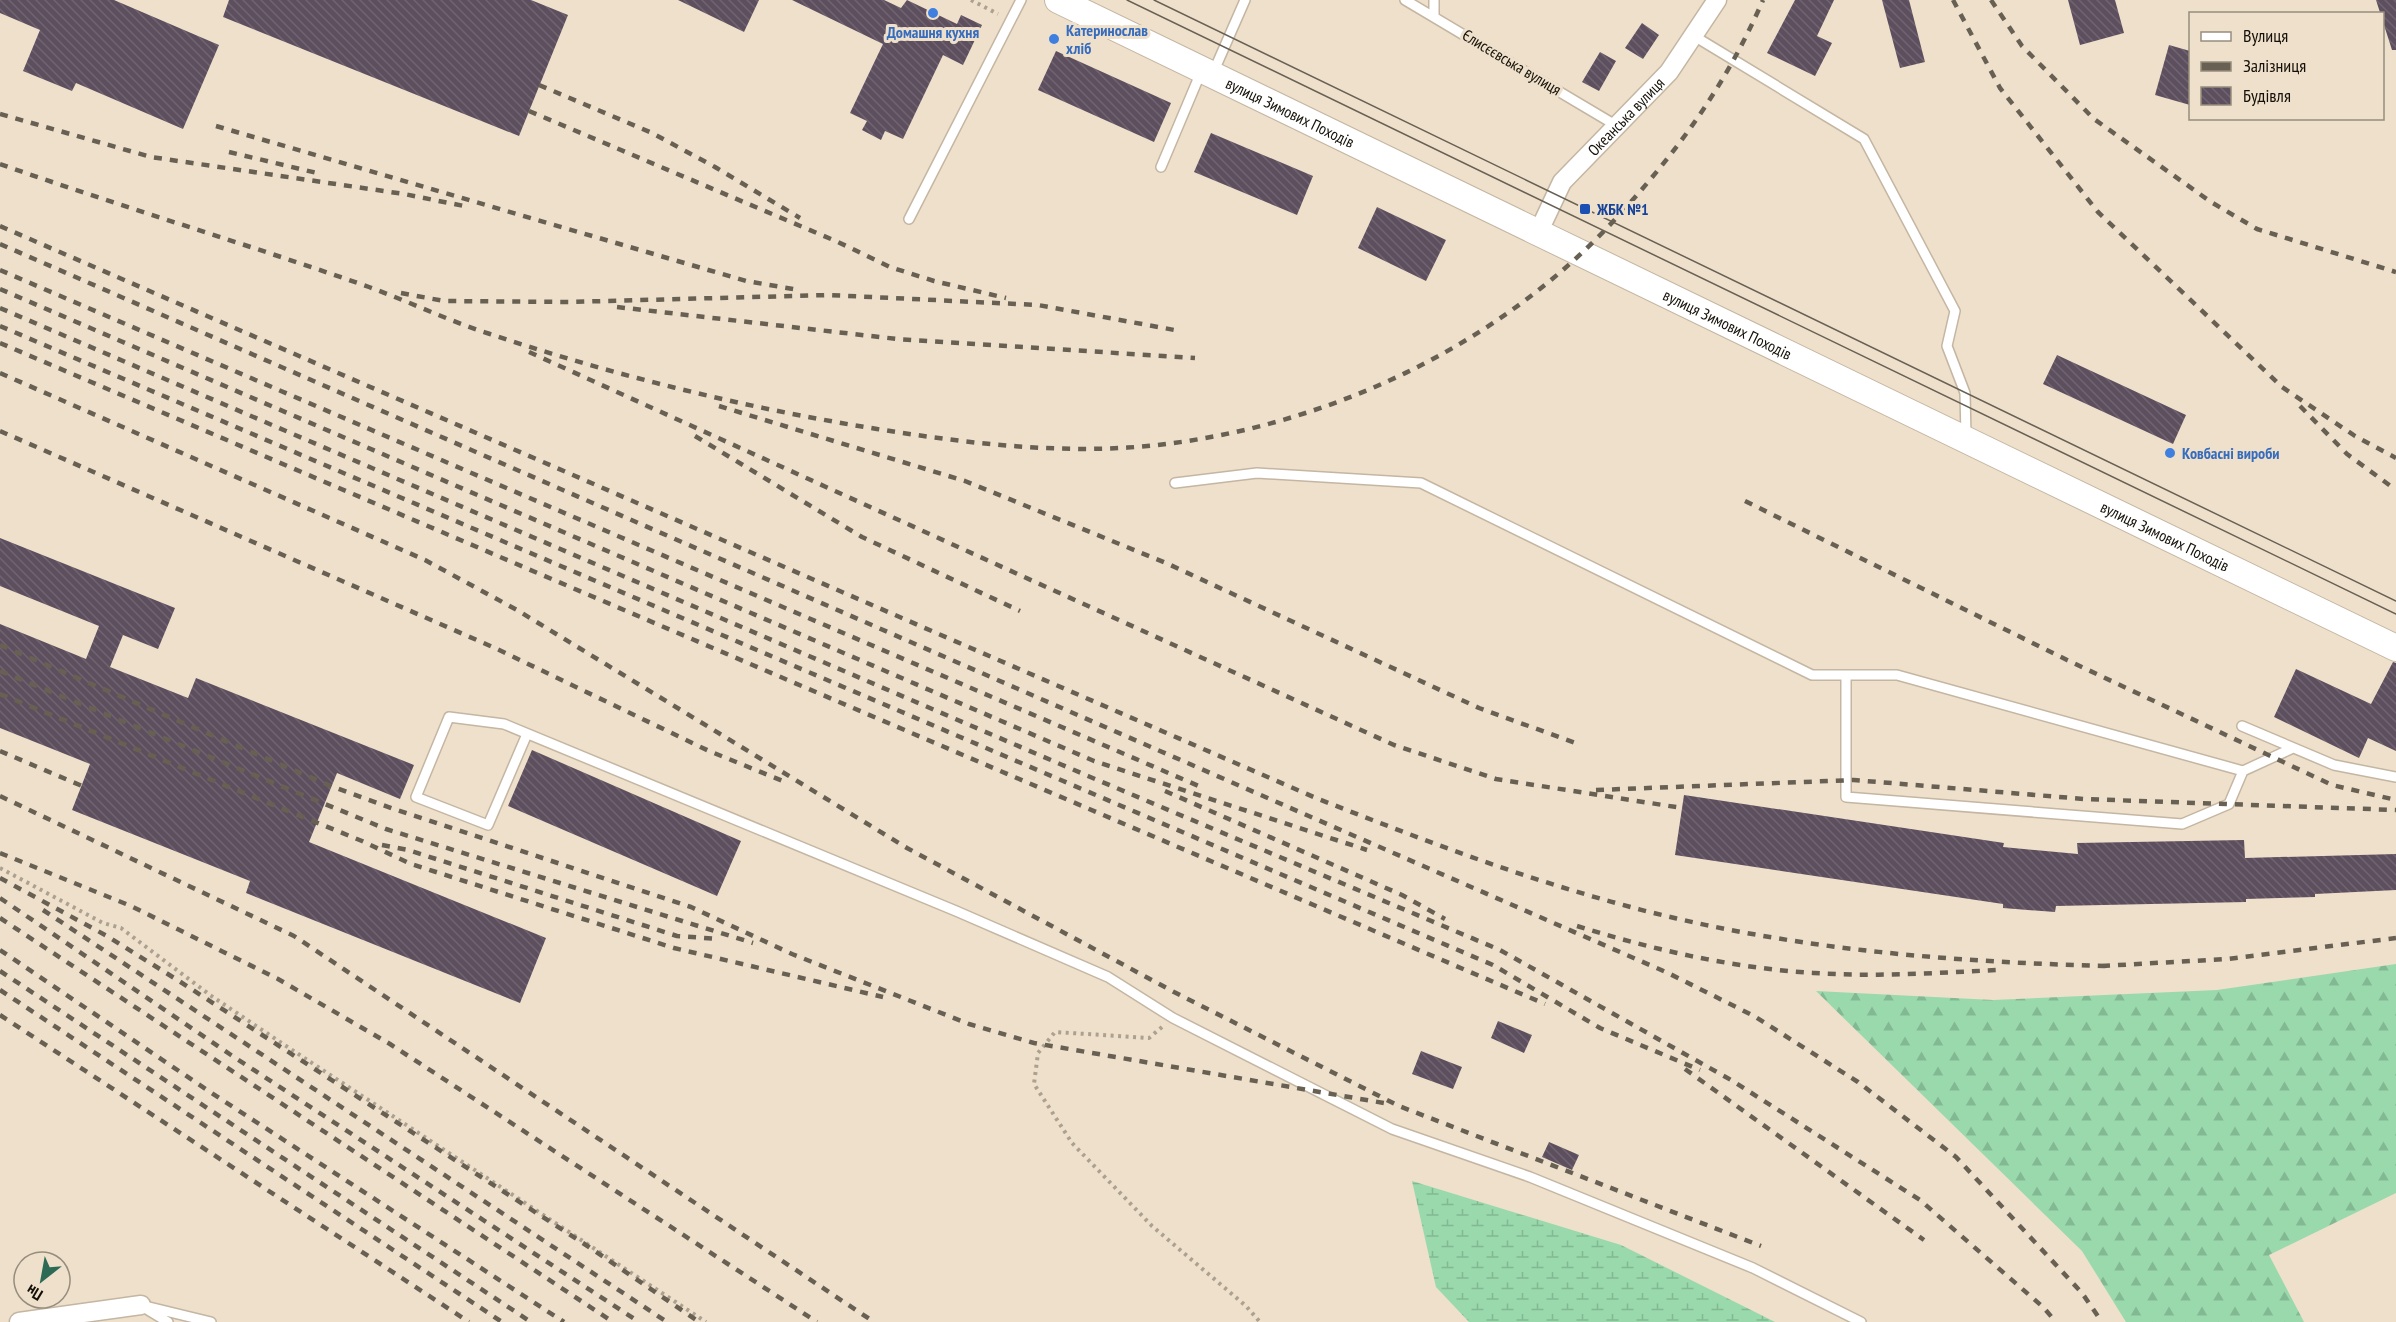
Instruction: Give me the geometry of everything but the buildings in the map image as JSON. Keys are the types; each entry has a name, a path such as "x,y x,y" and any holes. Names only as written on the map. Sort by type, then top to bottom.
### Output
{"main road":[{"name":"вулиця Зимових Походів","path":"1058,0 2396,648"}],"street":[{"name":"Океанська вулиця","path":"1539,233 1562,182 1669,72 1694,36 1711,2"},
{"path":"20,1322 73,1318 141,1305"}],"lane":[{"path":"909,219 929,184 1021,0"},
{"path":"1161,167 1245,0"},
{"name":"Єлисєєвська вулиця","path":"1405,0 1434,15 1618,126"},
{"path":"1434,0 1434,15"},
{"path":"1694,36 1864,139 1955,311 1947,346 1965,393 1966,440"},
{"path":"1175,483 1257,473 1421,483 1812,675 1898,675 2243,771 2293,748"},
{"path":"1845,675 1846,797 2182,824 2229,804 2243,771"},
{"path":"526,734 488,825 416,797 448,717 504,724 796,844 1108,977 1173,1018 1392,1129 1530,1177 1753,1268 1861,1322"},
{"path":"2242,726 2334,765 2396,777"},
{"path":"141,1305 168,1322"},
{"path":"141,1305 212,1322"}],"path":[{"path":"971,0 1009,20"},
{"path":"0,868 103,923 121,928 239,1014 706,1322"},
{"path":"1173,1018 1149,1038 1054,1032 1038,1053 1034,1084 1072,1143 1152,1226 1246,1306 1260,1322"}],"green space":[{"path":"2396,964 2396,1193 2269,1255 2304,1322 2126,1322 2082,1251 1816,991 1993,1000 2217,990"},
{"path":"1412,1181 1621,1245 1775,1322 1469,1322 1436,1287"}],"tram line":[{"path":"1127,0 2396,614"},
{"path":"1154,0 2396,601"}],"railway":[{"path":"0,164 369,287 490,334 585,364 730,401 828,421 985,444 1094,449 1166,444 1227,434 1287,419 1346,399 1404,374 1459,344 1512,310 1561,272 1606,229 1653,176 1714,94 1748,33 1763,0"},
{"path":"1953,0 2000,88 2098,212 2282,387 2355,436 2396,458"},
{"path":"1991,0 2022,46 2094,119 2211,202 2257,229 2396,272"},
{"path":"539,85 652,133 715,167 800,218"},
{"path":"529,111 838,242 890,267 934,281 1006,298"},
{"path":"0,114 151,157 404,194 469,207"},
{"path":"216,126 746,281 799,290"},
{"path":"229,152 317,173"},
{"path":"0,226 1316,798 1465,855 1616,903 1676,918 1799,942 1985,961 2109,966"},
{"path":"0,244 1668,973 1754,1016 1858,1082 1956,1157 2082,1293 2102,1322"},
{"path":"0,270 1201,787"},
{"path":"0,289 1094,761 1367,850"},
{"path":"401,293 444,301 569,302 829,295 1038,305 1180,331"},
{"path":"617,307 897,339 1195,358"},
{"path":"0,308 1088,776 1500,950 1731,1080 1920,1200 2043,1307 2056,1322"},
{"path":"0,326 1493,965 1600,1028 1700,1070"},
{"path":"0,343 1545,1004"},
{"path":"529,352 1394,745 1496,779 1682,808"},
{"path":"0,373 425,560 517,610 907,848 1174,992 1399,1106 1761,1246"},
{"path":"719,406 965,481 1166,563 1479,708 1581,745"},
{"path":"2300,406 2347,454 2396,490"},
{"path":"0,431 495,648 709,751 783,781"},
{"path":"695,436 862,537 1020,611"},
{"path":"1745,501 2067,660 2332,785 2396,800"},
{"path":"0,645 331,786 691,907 792,954 969,1024 1034,1043 1384,1103"},
{"path":"0,671 386,829 753,943"},
{"path":"0,694 362,841 411,864 674,948 883,997"},
{"path":"0,751 82,786"},
{"path":"1596,790 1854,780 2084,799 2396,810"},
{"path":"1165,791 1402,895 1445,919"},
{"path":"0,796 294,936 874,1322"},
{"path":"382,845 408,850 677,936 719,939"},
{"path":"0,853 131,906 278,979 390,1044 817,1322"},
{"path":"0,878 107,936 179,981 589,1247 699,1322"},
{"path":"0,898 231,1055 639,1322"},
{"path":"43,910 667,1322"},
{"path":"0,918 613,1322"},
{"path":"1577,926 1694,957 1784,971 1883,975 1997,970"},
{"path":"2102,966 2227,959 2396,938"},
{"path":"0,950 210,1092 564,1322"},
{"path":"0,971 531,1322"},
{"path":"0,990 502,1322"},
{"path":"0,1015 469,1322"},
{"path":"1685,1069 1924,1240"}],"place":[{"name":"Домашня кухня","path":"933,13"},
{"name":"Катеринослав хліб","path":"1054,39"},
{"name":"ЖБК №1","path":"1585,209"},
{"name":"Ковбасні вироби","path":"2170,453"}]}
